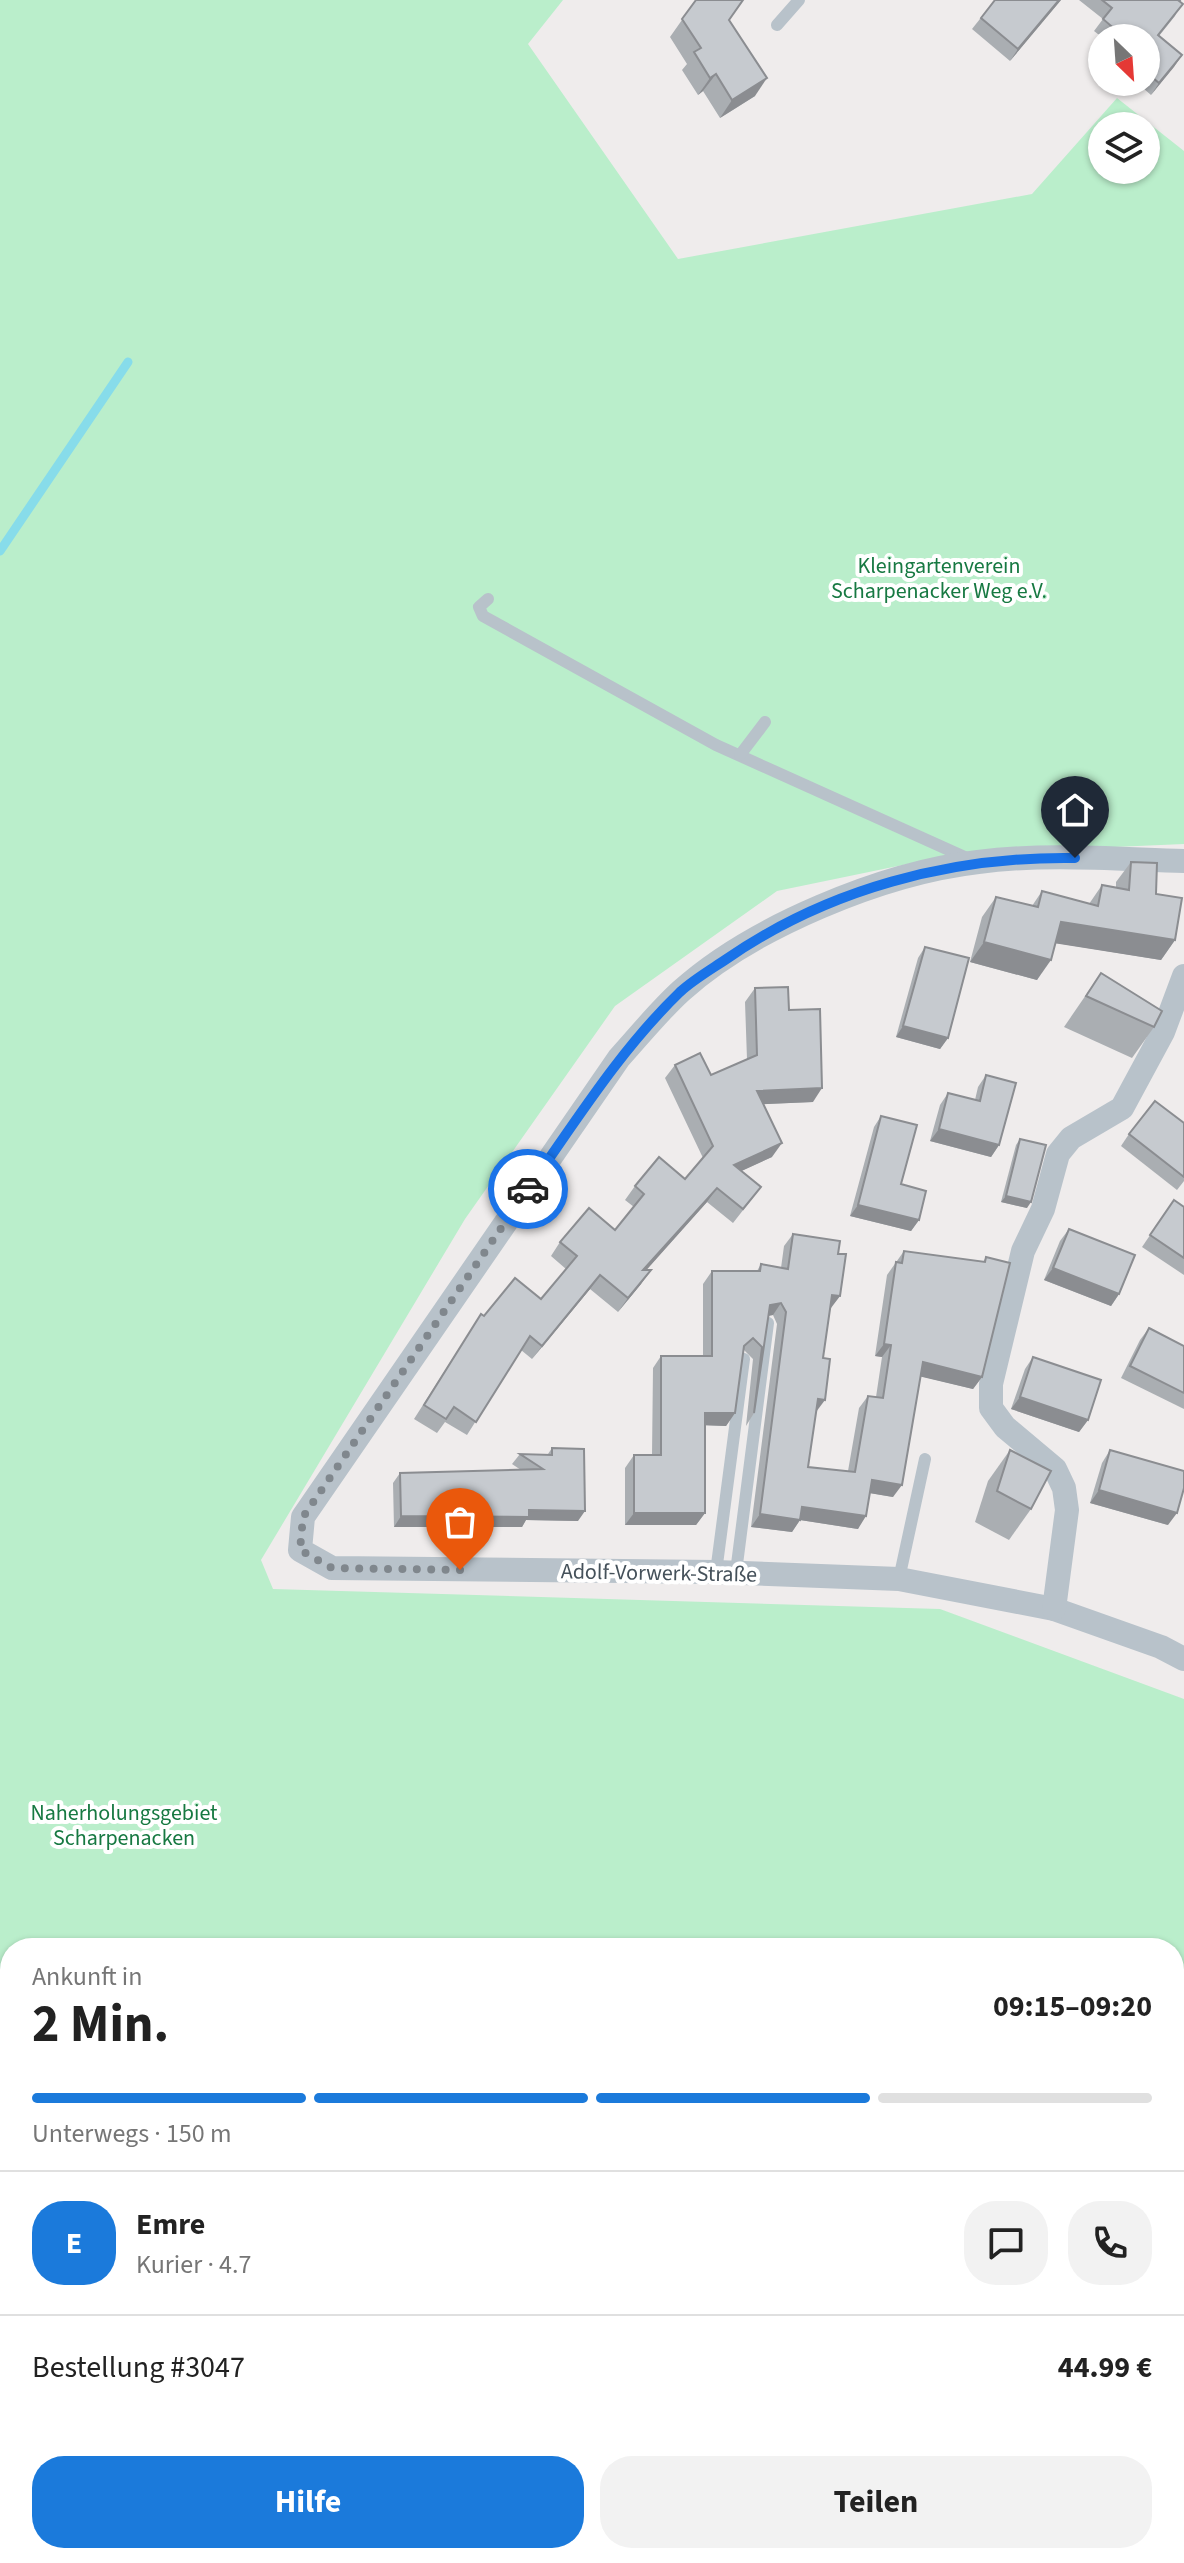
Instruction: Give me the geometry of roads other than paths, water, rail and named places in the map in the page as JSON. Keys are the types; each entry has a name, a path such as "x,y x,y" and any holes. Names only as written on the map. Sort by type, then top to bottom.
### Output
{"street":[{"path":"976,862 1033,857 1184,861"},
{"name":"Adolf-Vorwerk-Straße","path":"976,862 894,881 830,902 753,941 682,990 619,1058 303,1517 300,1550 332,1568 726,1572 899,1579 1054,1609 1161,1647 1184,1659"},
{"path":"1054,1609 1067,1510 1064,1488 1055,1469 1005,1427 991,1408 991,1384 1023,1251 1043,1209 1058,1154 1071,1138 1122,1108 1163,1032 1184,976"}],"lane":[{"path":"777,25 799,0"},
{"path":"488,599 479,607 483,616 740,755 976,862"},
{"path":"740,755 765,722"},
{"path":"726,1572 768,1323"},
{"path":"726,1572 744,1359"},
{"path":"899,1579 925,1459"}],"waterway":[{"path":"0,551 128,362"}],"park label":[{"name":"Kleingartenverein Scharpenacker Weg e.V.","path":"939,578"},
{"name":"Naherholungsgebiet Scharpenacken","path":"124,1824"}]}
